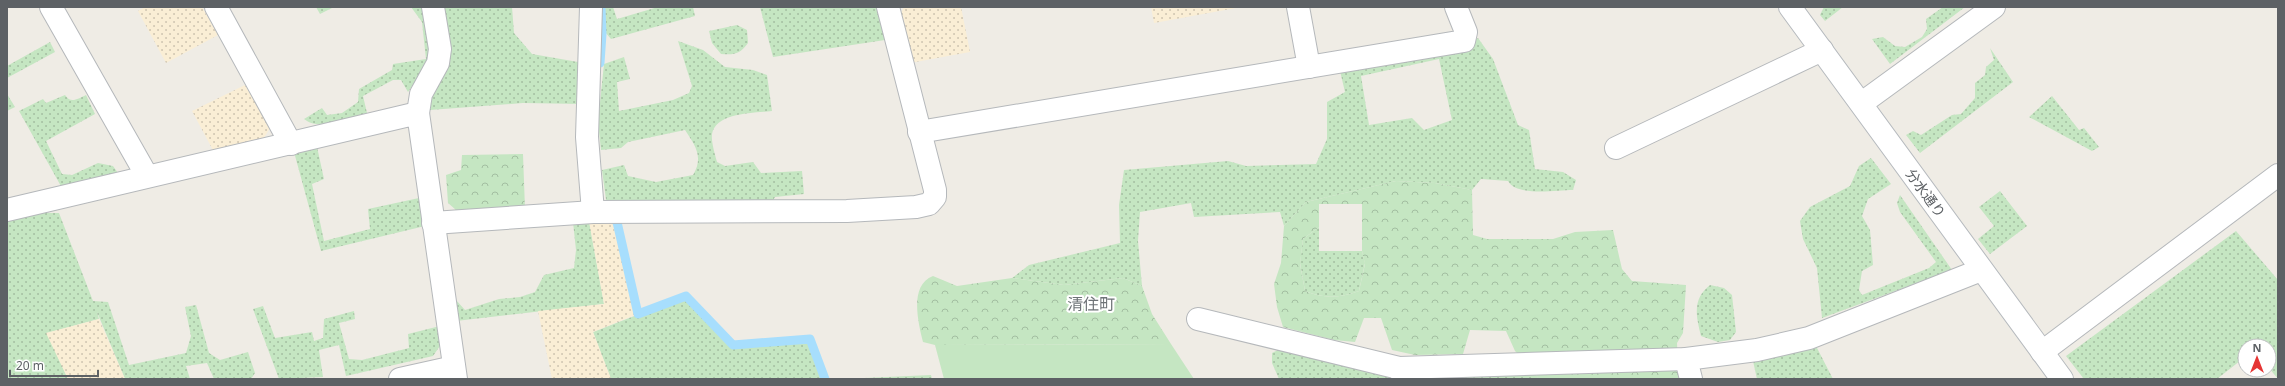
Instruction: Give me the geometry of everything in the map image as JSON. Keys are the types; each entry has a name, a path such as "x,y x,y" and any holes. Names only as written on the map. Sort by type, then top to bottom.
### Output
{"street":[{"path":"50,7 147,176"},
{"path":"216,7 291,144"},
{"path":"400,379 455,373 418,113 421,94 438,63 440,49 433,7"},
{"path":"590,7 587,137 593,212"},
{"path":"433,223 593,212 847,211 916,207 929,204 935,197 935,190 888,7"},
{"path":"1298,7 1309,67"},
{"path":"919,132 1464,41 1466,32 1456,7"},
{"name":"分水通り","path":"1790,7 1862,103 1981,270 2062,379"},
{"path":"1862,103 1994,7"},
{"path":"1616,148 1822,50"},
{"path":"7,210 418,113"},
{"path":"2042,352 2278,175"},
{"path":"1198,319 1401,373 1688,369 1757,350 1809,338 1981,270"}],"green space":[{"path":"316,7 334,7 320,14"},
{"path":"411,7 423,7 426,16 430,59 408,92 401,80 393,80 363,96 367,113 344,121 326,124 311,123 304,119 322,108 327,115 342,113 358,102 359,89 392,70 393,64 426,59 422,22"},
{"path":"442,7 512,7 514,33 532,54 578,62 581,104 523,103 430,110 428,97"},
{"path":"604,7 613,7 617,19 658,7 693,7 695,16 611,39 605,32"},
{"path":"760,7 876,7 885,40 773,57"},
{"path":"1824,7 1843,7 1825,21 1820,15"},
{"path":"1943,7 1965,7 1890,64 1872,39 1883,37 1895,46 1905,47 1922,37 1927,29 1926,19"},
{"path":"737,25 747,30 748,43 740,52 721,54 712,43 709,31"},
{"path":"1478,38 1493,59 1518,125 1529,130 1535,169 1563,172 1576,180 1573,190 1538,192 1528,191 1513,186 1508,181 1481,179 1472,190 1435,183 1396,181 1306,202 1284,226 1280,212 1194,217 1191,203 1140,212 1138,241 1142,286 1123,278 1064,285 1012,278 1029,265 1120,243 1119,205 1124,170 1228,161 1246,166 1316,164 1327,139 1327,102 1345,92 1340,71 1469,44","holes":["1439,59 1452,120 1424,130 1412,118 1369,125 1361,76"]},
{"path":"678,41 703,50 725,67 753,70 767,75 772,111 747,113 721,121 715,127 712,134 717,162 725,166 753,162 761,173 802,171 804,194 775,197 771,204 607,207 602,170 624,165 628,176 656,182 693,175 696,169 698,162 697,151 685,130 628,142 621,148 601,150 598,122 604,64 624,57 630,79 617,82 619,111 673,100 689,93 692,86"},
{"path":"50,42 55,52 7,78 7,66"},
{"path":"1990,48 2013,82 1920,153 1906,135 1913,131 1921,135 1952,115 1961,114 1975,98 1975,83 1985,75 1986,67 1994,60"},
{"path":"7,94 15,107 7,111"},
{"path":"65,95 67,98 72,100 86,95 95,114 46,141 62,174 72,175 98,163 113,166 118,173 62,188 19,111 43,99 46,103"},
{"path":"2052,96 2079,130 2084,128 2099,147 2092,151 2029,117"},
{"path":"317,147 324,179 312,184 324,241 370,229 368,209 419,198 425,226 321,251 294,152"},
{"path":"523,154 525,209 456,210 448,203 446,175 461,170 462,155"},
{"path":"1871,158 1891,184 1868,199 1862,216 1870,230 1873,265 1862,271 1859,290 1862,295 1929,268 1936,262 1900,212 1897,203 1900,195 1952,270 1822,318 1817,268 1803,239 1800,221 1810,207 1850,186 1859,166"},
{"path":"1396,181 1435,183 1472,190 1473,235 1487,239 1553,239 1575,232 1613,230 1622,269 1632,281 1686,285 1683,333 1677,343 1678,365 1681,379 1538,379 1535,371 1515,351 1506,331 1470,330 1463,354 1415,355 1392,350 1381,318 1364,318 1355,342 1334,340 1283,327 1277,307 1274,284 1281,263 1284,226 1306,202","holes":["1319,204 1362,204 1362,251 1365,264 1359,291 1332,297 1312,294 1305,291 1300,264 1303,239 1319,227"]},
{"path":"2000,191 2027,226 1990,254 1978,239 1994,226 1979,207"},
{"path":"44,213 59,213 93,301 108,302 129,365 186,353 191,336 185,307 196,305 209,353 220,360 248,352 255,373 251,379 214,379 207,363 186,366 190,379 125,379 97,312 99,319 47,333 68,379 7,379 7,219"},
{"path":"589,221 604,304 456,321 456,300 465,310 499,299 520,297 535,292 544,275 574,268 576,250 573,222"},
{"path":"1319,227 1319,251 1362,251 1365,263 1359,291 1332,297 1312,294 1305,291 1300,263 1303,239"},
{"path":"2236,231 2278,280 2278,379 2277,338 2237,338 2237,363 2217,379 2084,379 2066,356"},
{"path":"933,276 957,286 1012,278 1064,285 1123,278 1142,286 1152,314 1171,344 935,345 923,342 919,325 917,305 918,296 925,281"},
{"path":"1710,285 1724,288 1732,295 1736,332 1730,340 1718,342 1701,336 1697,315 1698,302 1704,290"},
{"path":"686,296 733,345 810,339 823,379 611,379 593,332"},
{"path":"263,306 275,338 312,332 314,341 323,338 324,319 354,311 355,319 339,323 349,359 362,360 409,348 408,334 440,326 442,343 433,356 346,376 339,345 319,350 323,377 279,379 253,309"},
{"path":"1171,344 1194,379 944,379 935,345"},
{"path":"1816,346 1833,379 1757,379 1753,361"},
{"path":"1280,349 1387,374 1390,379 1279,379 1272,363 1272,353"},
{"path":"1535,371 1538,379 1421,379 1421,375"},
{"path":"931,375 932,379 854,379 864,378"}],"sand":[{"path":"145,7 202,7 218,35 166,63 138,11"},
{"path":"904,7 961,7 970,52 910,63 901,13"},
{"path":"1151,7 1236,7 1236,8 1154,23"},
{"path":"245,85 270,128 262,141 214,152 192,111"},
{"path":"612,220 635,315 593,332 611,379 552,379 538,311 604,304 589,221"},
{"path":"99,319 125,379 68,379 46,333"}],"waterway":[{"path":"600,63 602,34 601,8"},
{"path":"609,215 617,222 638,314 686,296 733,345 810,339 825,379"}],"district":[{"name":"清住町","path":"1091,304"}]}
